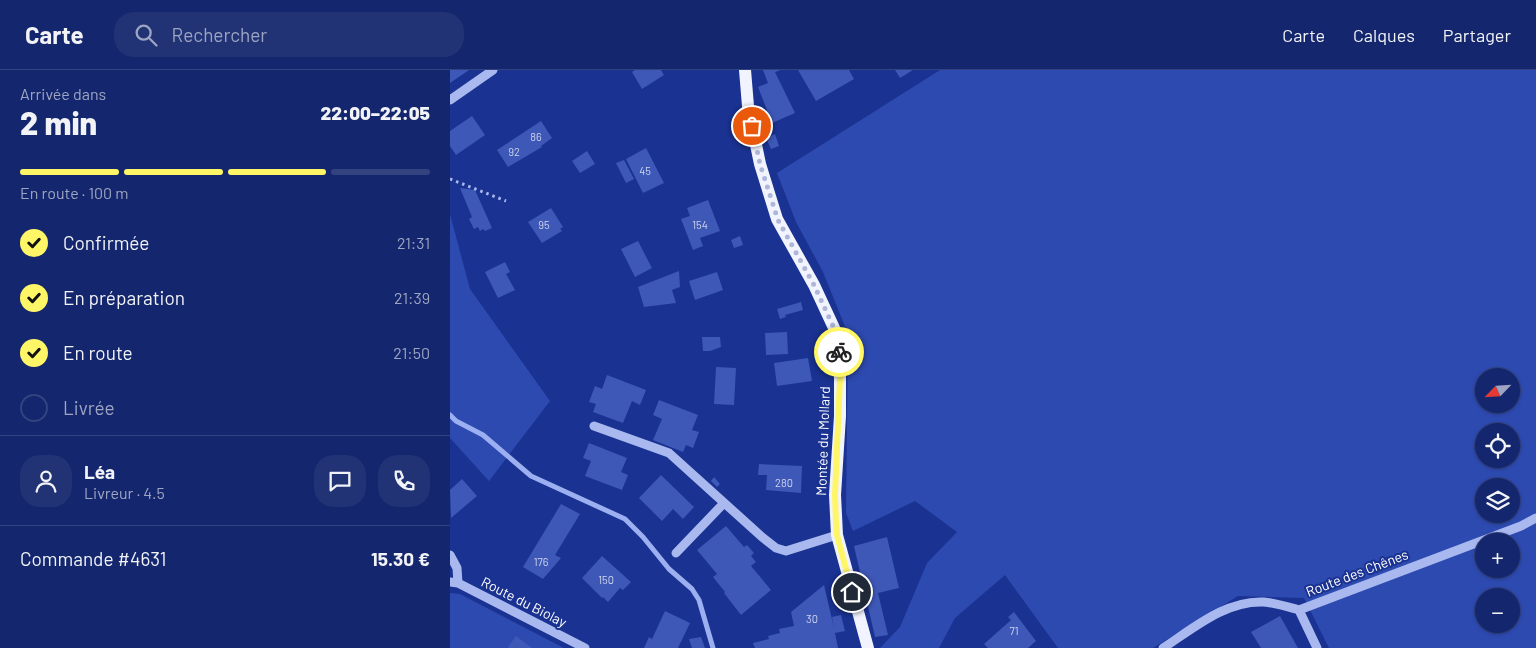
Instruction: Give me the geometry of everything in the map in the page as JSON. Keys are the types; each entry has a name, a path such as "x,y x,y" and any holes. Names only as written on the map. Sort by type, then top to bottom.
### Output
{"main road":[{"name":"Montée du Mollard","path":"745,70 748,106 760,164 778,220 814,285 834,328 839,351 840,416 835,495 837,535 868,648"}],"street":[{"path":"450,100 493,70"},
{"path":"594,426 668,453 776,548 786,551 837,535"},
{"path":"676,553 724,503"},
{"name":"Route des Chênes","path":"1163,648 1214,615 1232,607 1264,602 1299,610 1521,526 1536,518"},
{"path":"450,555 457,568 454,583"},
{"name":"Route du Biolay","path":"454,583 585,648"},
{"path":"1299,610 1317,648"}],"path":[{"path":"450,179 506,201"}],"shaded area":[{"path":"940,70 1536,70 1536,648 1329,648 1304,598 1238,596 1153,648 1058,648 1005,575 955,618 939,648 880,648 900,627 927,563 957,532 915,501 853,531 846,513 848,334 823,272 796,222 777,173"},
{"path":"450,214 470,289 550,401 489,481 450,438"},
{"path":"450,593 460,594 564,648 450,648"}],"building":[{"path":"450,70 469,70 450,83"},
{"path":"635,70 661,70 664,75 642,89 632,72"},
{"path":"763,70 781,70 775,72 795,113 772,123 758,87 768,83"},
{"path":"798,70 849,70 854,79 816,101"},
{"path":"895,70 913,70 900,78"},
{"path":"472,116 485,135 456,155 450,146 450,131"},
{"path":"541,121 552,138 542,147 508,167 497,150"},
{"path":"775,134 779,146 771,149 766,138"},
{"path":"646,148 664,183 643,193 626,159"},
{"path":"587,151 595,164 580,173 572,161"},
{"path":"624,160 634,179 626,183 616,163"},
{"path":"460,188 475,190 492,228 485,231 483,229 480,231 478,227 474,229 469,219 472,217"},
{"path":"708,200 720,231 700,238 703,246 693,250 681,219 690,216 687,208"},
{"path":"551,208 563,227 560,229 562,231 542,243 528,222"},
{"path":"740,236 743,245 734,248 731,240"},
{"path":"638,241 652,268 635,277 621,249"},
{"path":"505,262 510,272 506,274 515,290 498,298 485,272"},
{"path":"679,271 680,287 672,290 676,303 644,307 638,287"},
{"path":"717,272 723,290 695,300 689,281"},
{"path":"801,302 803,310 785,315 786,317 780,319 777,309"},
{"path":"787,332 788,354 766,355 765,333"},
{"path":"702,337 720,337 721,347 710,351 703,351"},
{"path":"808,358 812,381 777,386 774,363"},
{"path":"716,367 736,368 734,405 714,404"},
{"path":"607,375 646,390 640,405 632,401 623,423 593,412 596,404 589,402 595,386 602,389"},
{"path":"659,400 698,415 692,430 699,432 693,448 686,445 683,452 653,440 662,419 653,415"},
{"path":"589,443 627,458 621,472 628,475 622,490 585,476 591,461 583,458"},
{"path":"759,464 802,466 801,493 766,490 767,475 758,475"},
{"path":"661,475 694,507 683,519 673,509 662,521 639,498"},
{"path":"714,477 720,484 717,487 711,481"},
{"path":"462,479 477,496 451,518 450,490"},
{"path":"561,504 580,514 555,555 561,558 543,579 523,567"},
{"path":"726,526 744,547 747,545 754,553 751,556 756,562 751,566 771,590 741,615 713,577 717,574 697,550"},
{"path":"887,537 899,588 878,593 888,635 875,637 854,546"},
{"path":"602,556 631,582 623,590 620,588 608,602 582,578"},
{"path":"824,585 834,628 832,617 841,615 845,631 835,633 838,648 755,648 753,643 769,639 768,636 780,633 779,629 794,626 791,612"},
{"path":"665,611 690,623 678,648 644,648 649,637 652,639"},
{"path":"1014,612 1036,641 1028,648 988,648 984,644 1011,620 1008,617"},
{"path":"1280,616 1298,648 1261,648 1251,632"},
{"path":"516,636 532,648 509,648"},
{"path":"701,637 705,648 692,648 689,639"}],"waterway":[{"path":"450,415 456,421 483,435 531,476 625,519 643,537 669,569 692,589 699,600 713,648"}],"way so far":[{"path":"752,126 760,164 778,220 814,285 834,328 839,352"}],"route":[{"path":"839,352 840,416 835,495 836,524 837,535 852,592"}]}
